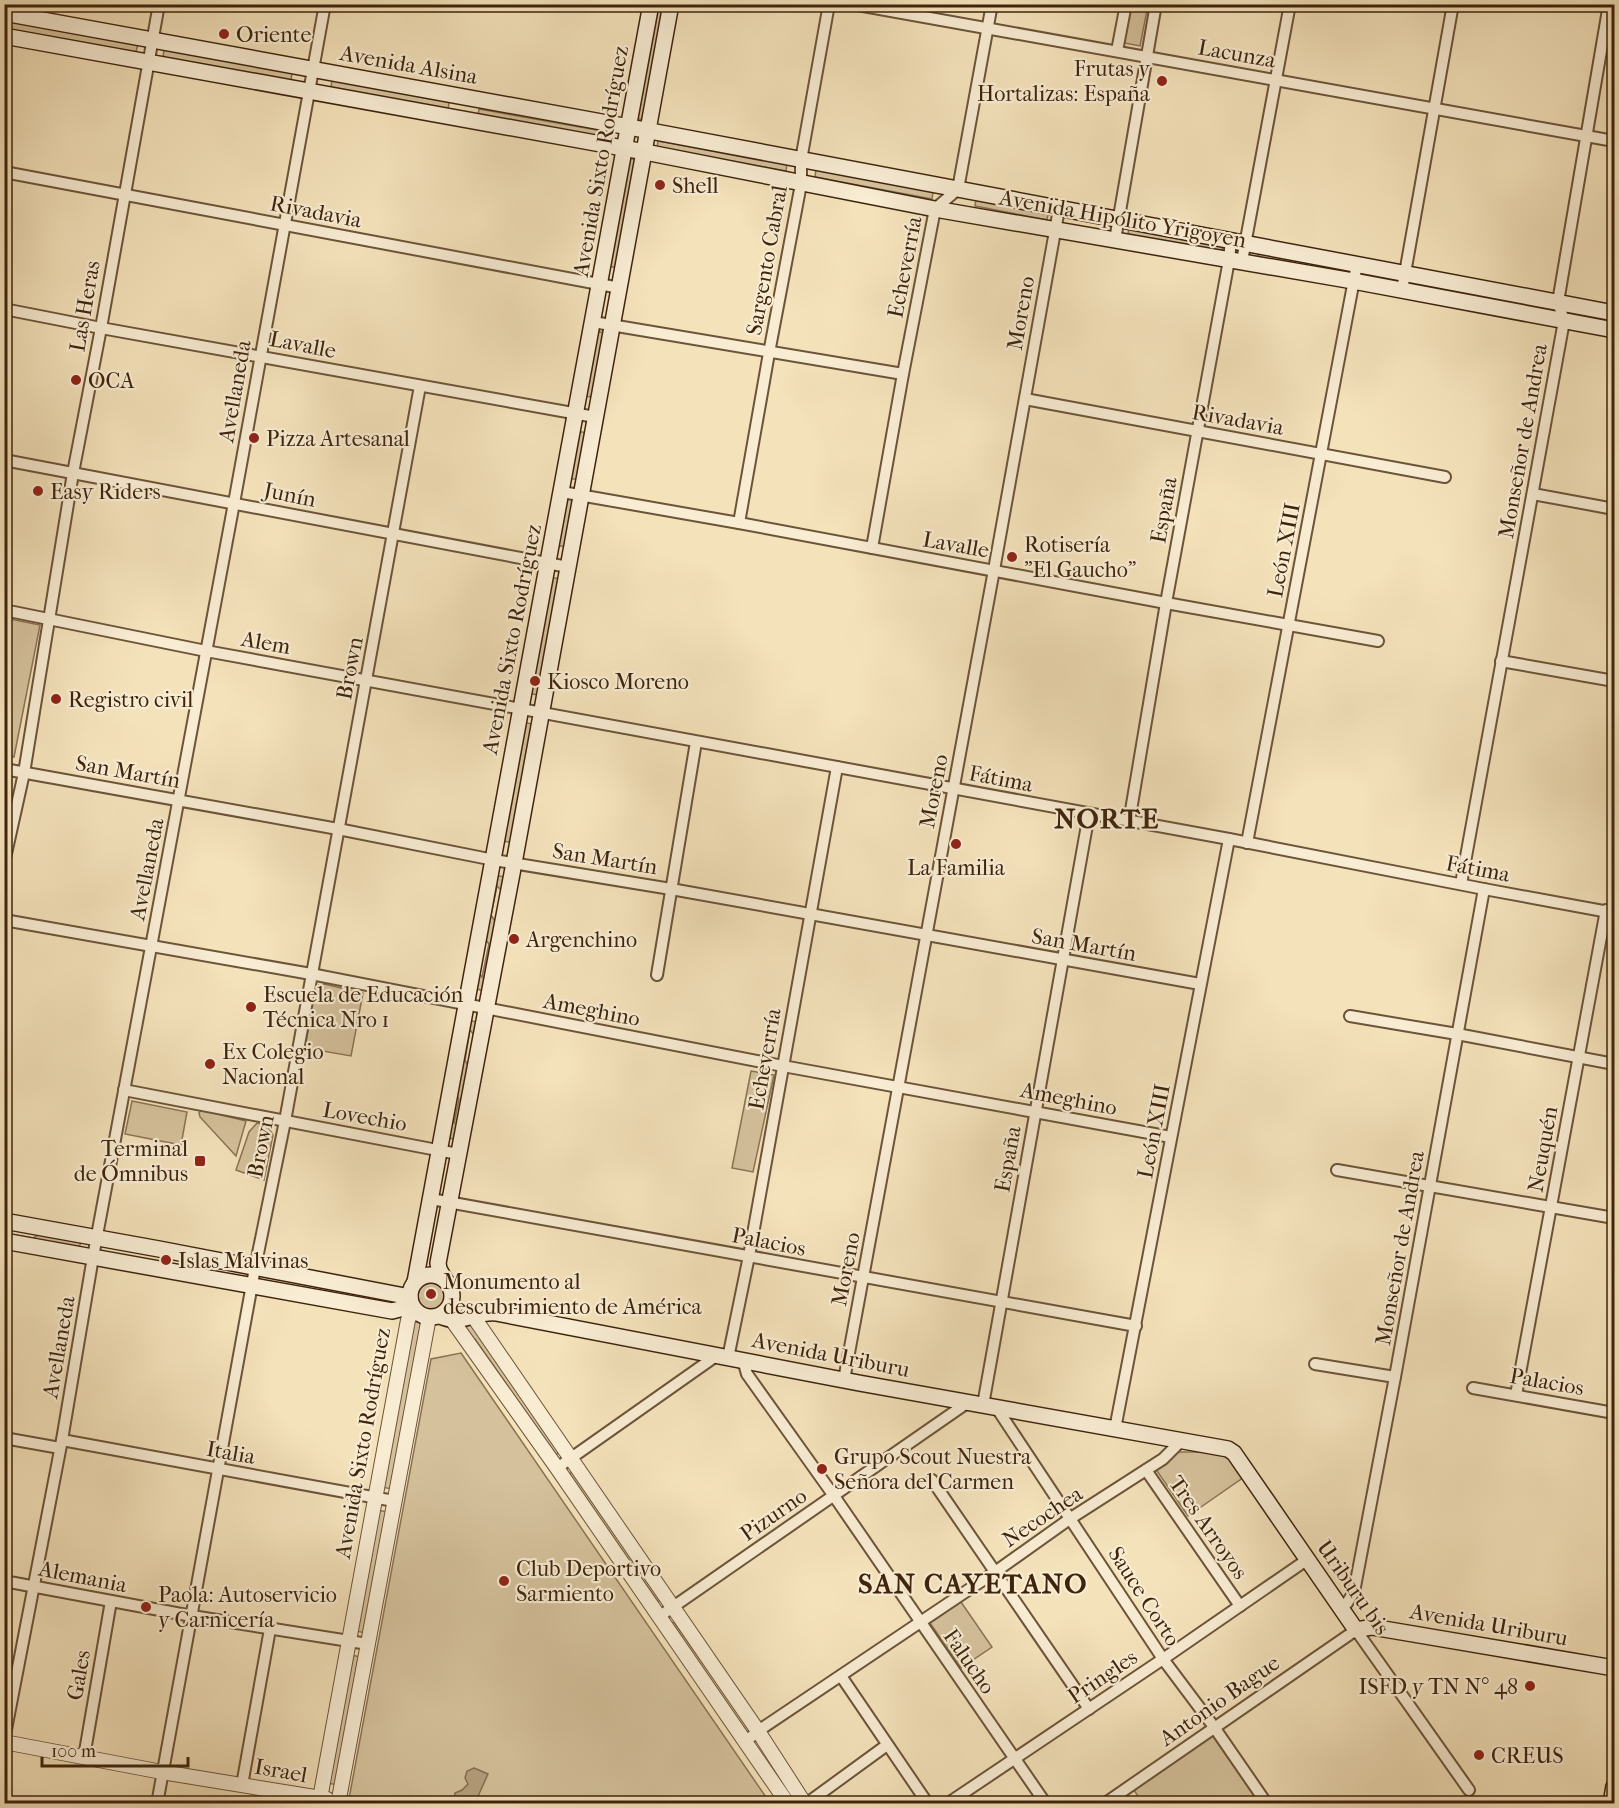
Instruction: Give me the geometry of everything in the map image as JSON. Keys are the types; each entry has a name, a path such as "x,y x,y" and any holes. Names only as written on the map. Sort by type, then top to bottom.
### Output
{"main road":[{"name":"Avenida Sixto Rodríguez","path":"412,1299 651,4"},
{"name":"Avenida Sixto Rodríguez","path":"447,1281 438,1263 542,713 671,4"},
{"name":"Avenida Alsina","path":"4,13 629,127"},
{"name":"Avenida Alsina","path":"4,36 625,149"},
{"path":"461,119 465,97"},
{"name":"Avenida Hipólito Yrigoyen","path":"629,127 1614,313"},
{"name":"Avenida Hipólito Yrigoyen","path":"625,149 935,209 1353,281 1614,330"},
{"path":"4,1221 412,1299"},
{"path":"4,1241 392,1311 412,1299 426,1275 434,1275 447,1281 473,1316"},
{"path":"412,1299 420,1315 440,1318 452,1302 453,1295 447,1281"},
{"name":"Avenida Uriburu","path":"440,1318 466,1319 484,1312 496,1313 844,1380 1181,1441"},
{"name":"Uriburu bis","path":"1181,1441 1228,1449 1234,1453 1356,1630"},
{"name":"Avenida Uriburu","path":"1356,1630 1372,1627 1614,1668"},
{"path":"1611,1803 1614,1786"}],"street":[{"name":"Las Heras","path":"4,863 24,773 73,473 159,4"},
{"name":"Avellaneda","path":"4,1741 61,1444 93,1257 325,4"},
{"name":"Sargento Cabral","path":"739,523 801,184 801,160 829,4"},
{"path":"958,189 992,4"},
{"path":"1117,51 1126,4"},
{"path":"1115,240 1156,4"},
{"name":"España","path":"1129,822 1197,432 1276,80 1290,4"},
{"path":"1402,290 1453,4"},
{"name":"Monseñor de Andrea","path":"1461,884 1564,321 1558,302 1609,4"},
{"name":"Lacunza","path":"858,5 1614,141"},
{"name":"Rivadavia","path":"4,172 620,288"},
{"name":"Echeverría","path":"872,548 935,209 958,189"},
{"name":"Moreno","path":"844,1380 1059,209"},
{"name":"León XIII","path":"1247,843 1357,264"},
{"name":"Lavalle","path":"4,309 595,417"},
{"path":"593,322 903,374"},
{"name":"Brown","path":"157,1803 420,386"},
{"name":"Rivadavia","path":"1025,399 1445,477"},
{"name":"Junín","path":"4,460 568,567"},
{"name":"Lavalle","path":"562,492 1378,641"},
{"path":"1533,494 1614,509"},
{"name":"Alem","path":"4,610 206,651 521,709"},
{"path":"1501,660 1614,681"},
{"name":"Fátima","path":"521,709 1610,911"},
{"path":"657,975 696,742"},
{"name":"Echeverría","path":"729,1358 837,767"},
{"name":"San Martín","path":"4,769 494,860 671,888 1200,984"},
{"name":"España","path":"990,1406 1002,1302 1089,814"},
{"name":"León XIII","path":"1115,1429 1229,839"},
{"name":"Monseñor de Andrea","path":"1341,1609 1354,1592 1484,889"},
{"name":"Neuquén","path":"1516,1395 1578,1057 1610,911"},
{"name":"Ameghino","path":"4,920 311,974 783,1066 1172,1137"},
{"path":"1350,1016 1614,1064"},
{"name":"Lovechio","path":"124,1090 458,1154"},
{"path":"1337,1170 1614,1218"},
{"name":"Palacios","path":"431,1199 1136,1326"},
{"name":"Avenida Sixto Rodríguez","path":"320,1801 412,1299"},
{"path":"473,1316 806,1803 887,1745"},
{"path":"440,1318 557,1468 788,1803"},
{"name":"Avenida Sixto Rodríguez","path":"338,1802 394,1501 440,1318"},
{"path":"557,1468 729,1358"},
{"name":"Falucho","path":"729,1358 747,1374 834,1496 1046,1803"},
{"path":"1315,1364 1395,1377"},
{"name":"Palacios","path":"1473,1388 1614,1413"},
{"name":"Pizurno","path":"660,1617 967,1402"},
{"name":"Sauce Corto","path":"990,1406 1071,1518 1163,1659 1267,1803"},
{"name":"Italia","path":"4,1438 61,1444 394,1501"},
{"name":"Necochea","path":"745,1742 1071,1518 1163,1459 1181,1441"},
{"name":"Tres Arroyos","path":"1146,1470 1240,1606"},
{"path":"932,1480 1089,1709"},
{"name":"Pringles","path":"947,1803 1308,1559"},
{"name":"Alemania","path":"4,1581 192,1616 368,1644"},
{"name":"Gales","path":"84,1757 111,1601"},
{"path":"242,1785 270,1629"},
{"name":"Antonio Bague","path":"1104,1803 1356,1630"},
{"name":"Uriburu bis","path":"1356,1630 1469,1790"},
{"path":"841,1676 928,1803"},
{"name":"Israel","path":"4,1741 320,1801 338,1802"}],"shaded area":[{"path":"655,5 666,5 644,120 634,118"},
{"path":"1131,5 1148,5 1140,46 1124,43"},
{"path":"9,21 138,44 136,52 8,29"},
{"path":"164,50 292,73 291,80 163,57"},
{"path":"332,80 449,102 448,110 331,87"},
{"path":"479,109 608,132 606,139 478,116"},
{"path":"658,141 787,164 786,171 657,148"},
{"path":"628,158 638,160 618,268 608,266"},
{"path":"816,169 933,192 932,199 815,177"},
{"path":"976,199 1048,213 1047,220 975,206"},
{"path":"1129,227 1223,245 1221,252 1128,234"},
{"path":"1259,250 1343,267 1342,274 1258,257"},
{"path":"1413,280 1541,303 1540,310 1412,287"},
{"path":"595,331 605,333 593,397 583,396"},
{"path":"577,431 587,433 579,480 568,478"},
{"path":"565,498 575,500 566,547 556,545"},
{"path":"550,577 560,579 538,695 528,693"},
{"path":"5,618 40,625 14,757 5,755"},
{"path":"522,722 532,724 511,842 501,841"},
{"path":"494,875 505,877 503,892 497,886 491,915 497,924 484,991 473,988 476,970 482,977 489,944 483,936"},
{"path":"324,984 363,993 351,1056 305,1048 315,989"},
{"path":"467,1020 478,1022 476,1037 470,1030 465,1060 470,1069 457,1140 445,1137 449,1117 454,1123 459,1099 454,1090"},
{"path":"751,1071 774,1075 753,1172 732,1168"},
{"path":"132,1101 187,1112 181,1145 125,1134"},
{"path":"201,1110 246,1121 236,1156 200,1117"},
{"path":"257,1123 267,1125 273,1135 264,1180 236,1170 249,1132"},
{"path":"4,1233 33,1238 42,1233 81,1240 79,1249"},
{"path":"432,1281 444,1285 448,1297 444,1309 432,1313 420,1309 416,1297 420,1285"},
{"path":"411,1321 422,1323 392,1489 381,1487"},
{"path":"472,1321 479,1331 479,1337 559,1452 556,1455 475,1339 468,1336 460,1323"},
{"name":"Club Deportivo Sarmiento","path":"461,1353 770,1803 348,1804 431,1359"},
{"path":"1179,1452 1213,1452 1229,1457 1244,1477 1188,1516 1155,1468"},
{"path":"572,1472 661,1600 658,1602 569,1475"},
{"path":"377,1510 388,1512 366,1633 355,1631"},
{"path":"961,1602 992,1647 961,1668 930,1623"},
{"path":"674,1622 751,1731 747,1734 671,1624"},
{"path":"350,1655 362,1657 338,1785 327,1783"},
{"path":"1213,1734 1259,1803 1142,1803 1134,1790"},
{"path":"474,1768 488,1774 475,1803 454,1798 455,1793 468,1784 465,1778 467,1771"}],"place":[{"name":"Oriente","path":"224,34"},
{"name":"Frutas y Hortalizas: España","path":"1162,81"},
{"name":"Shell","path":"660,185"},
{"name":"OCA","path":"76,380"},
{"name":"Pizza Artesanal","path":"254,438"},
{"name":"Easy Riders","path":"38,491"},
{"name":"Rotisería \"El Gaucho\"","path":"1012,557"},
{"name":"Kiosco Moreno","path":"535,681"},
{"name":"Registro civil","path":"56,699"},
{"name":"La Familia","path":"956,844"},
{"name":"Argenchino","path":"514,939"},
{"name":"Escuela de Educación Técnica Nro 1","path":"251,1007"},
{"name":"Ex Colegio Nacional","path":"210,1064"},
{"name":"Terminal de Ómnibus","path":"200,1161"},
{"name":"Islas Malvinas","path":"166,1260"},
{"name":"Monumento al descubrimiento de América","path":"431,1294"},
{"name":"Grupo Scout Nuestra Señora del Carmen","path":"822,1469"},
{"name":"Club Deportivo Sarmiento","path":"504,1581"},
{"name":"Paola: Autoservicio y Carnicería","path":"146,1607"},
{"name":"ISFD y TN N° 48","path":"1530,1686"},
{"name":"CREUS","path":"1479,1755"}],"district":[{"name":"NORTE","path":"1107,818"},
{"name":"SAN CAYETANO","path":"973,1583"}]}
